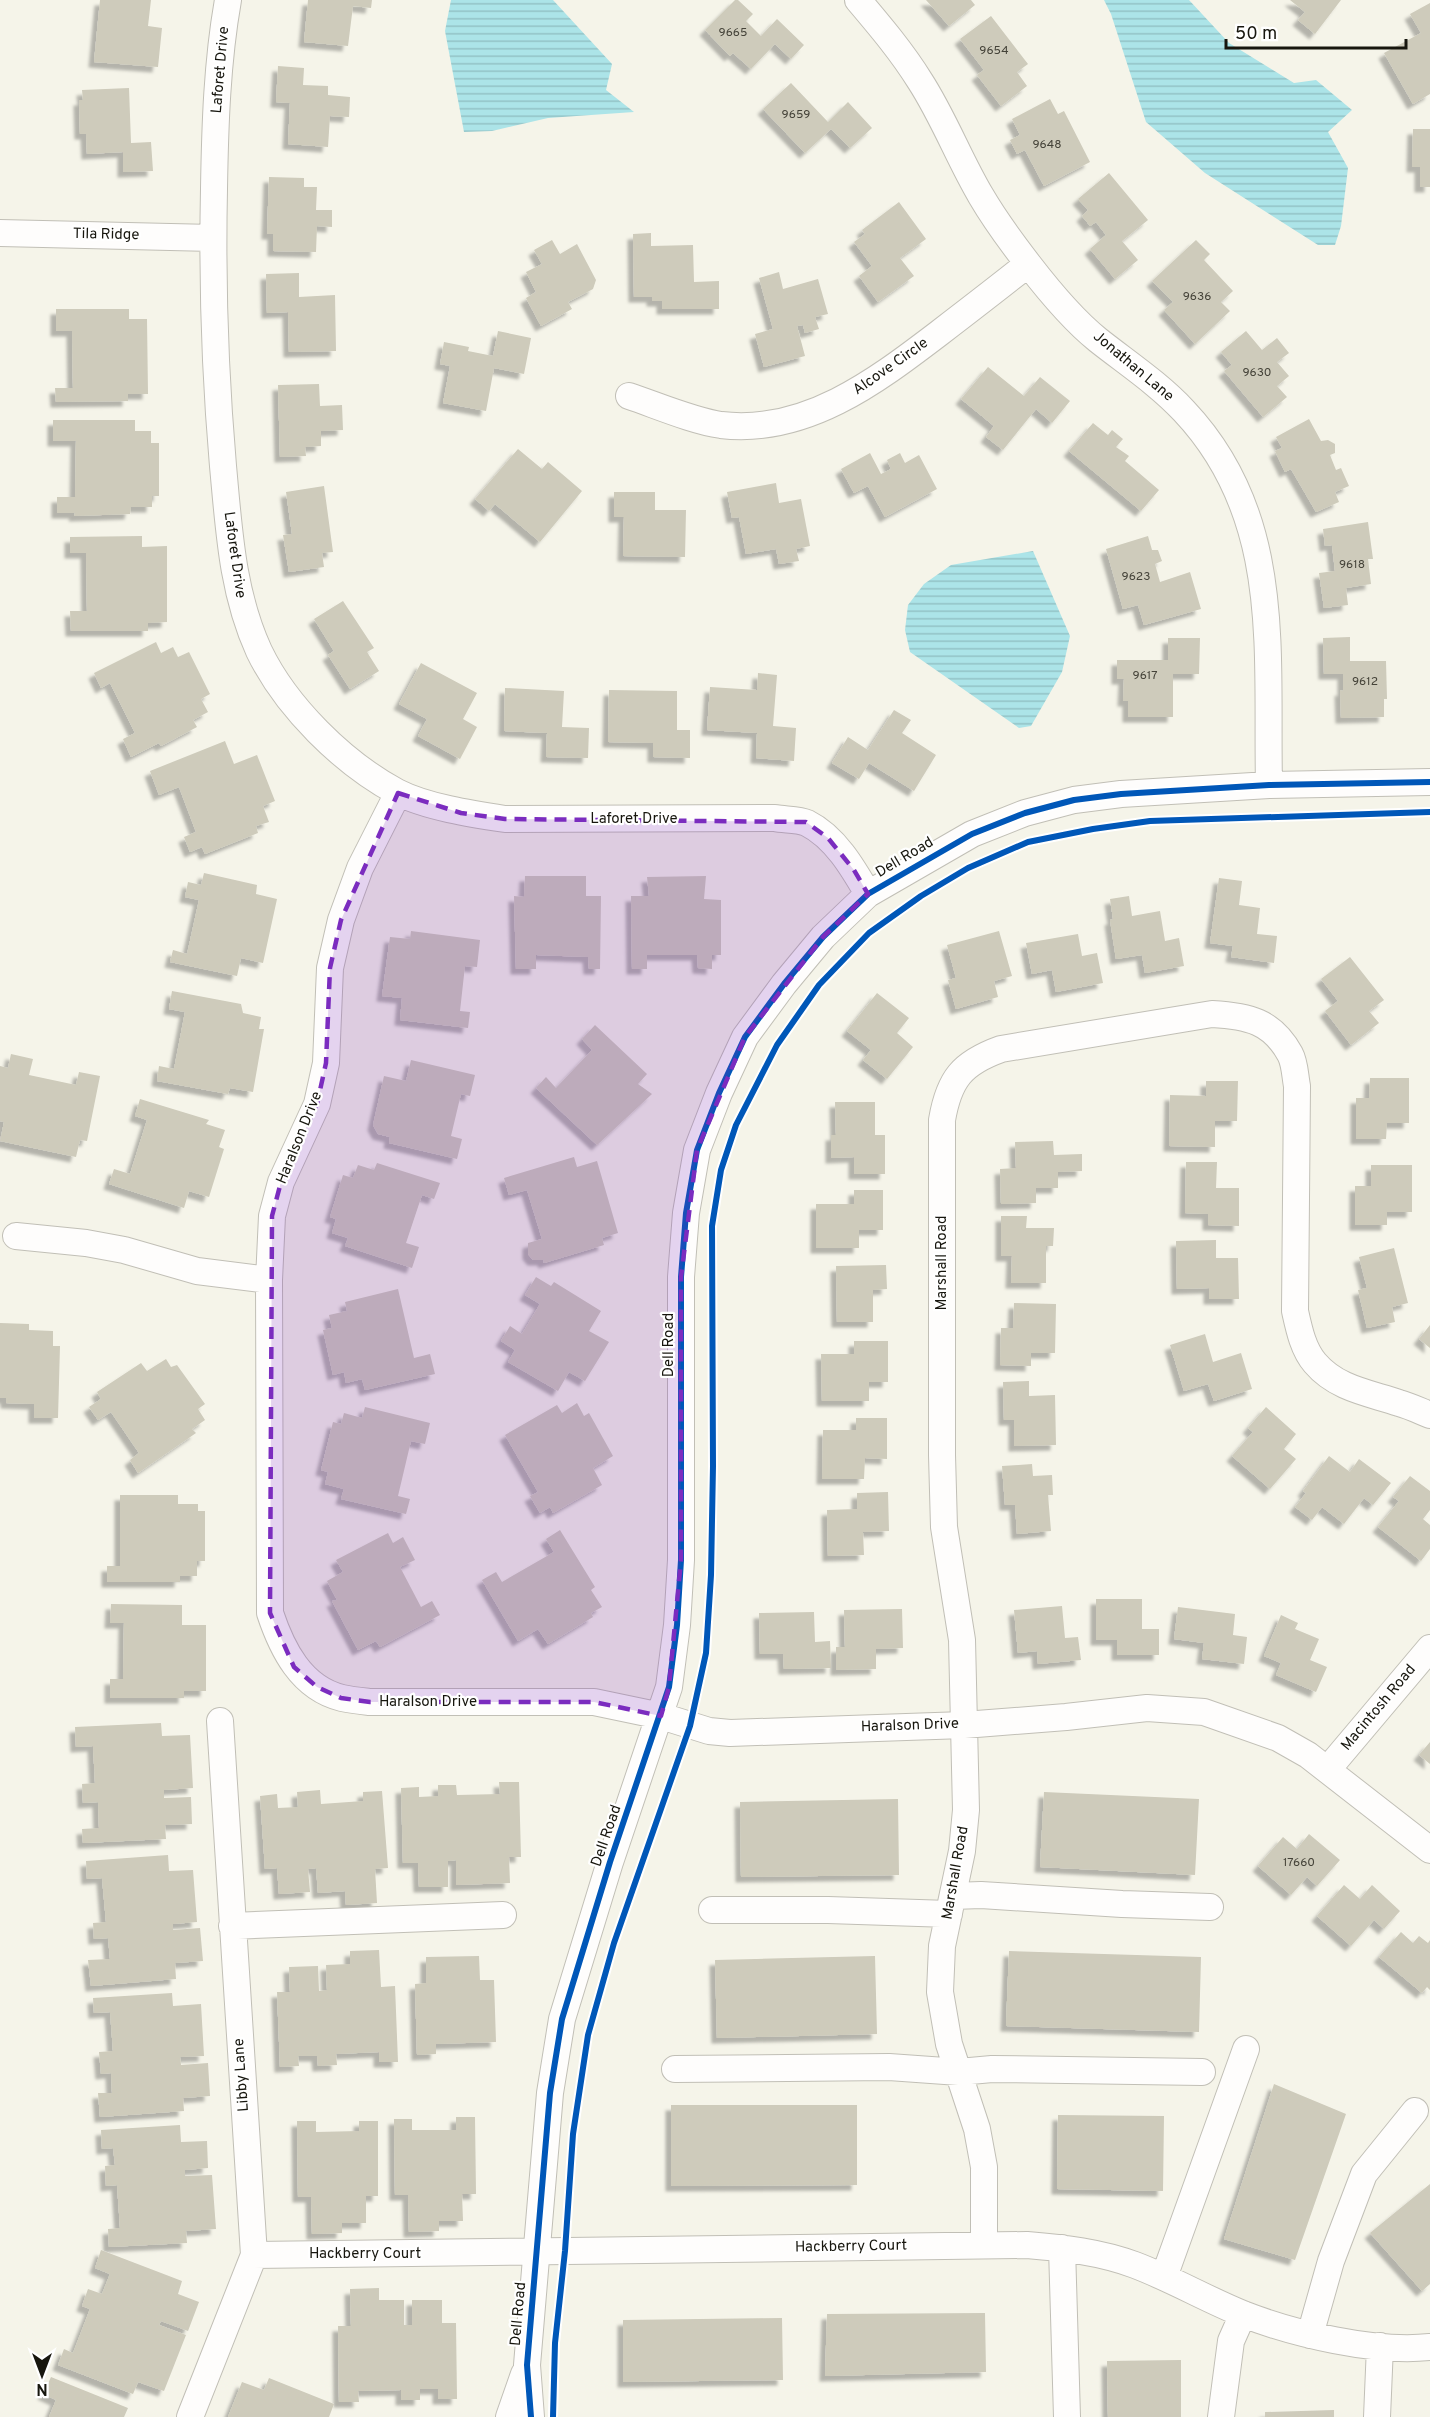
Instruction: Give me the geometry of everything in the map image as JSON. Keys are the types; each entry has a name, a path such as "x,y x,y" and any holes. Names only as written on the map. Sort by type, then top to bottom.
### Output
{"street":[{"name":"Laforet Drive","path":"228,0 221,54 214,147 212,286 219,419 232,556 240,604 260,652 288,697 324,737 359,767 398,793 461,813 505,819 775,818 806,822 828,838 854,870 868,894"},
{"name":"Jonathan Lane","path":"858,0 921,81 981,197 1028,264 1060,302 1096,338 1161,389 1184,411 1208,440 1227,469 1254,533 1266,604 1269,785"},
{"name":"Tila Ridge","path":"0,233 213,238"},
{"name":"Alcove Circle","path":"629,396 720,425 768,424 811,413 851,396 890,371 1028,264"},
{"name":"Dell Road","path":"531,2417 527,2366 550,2093 562,2019 610,1862 661,1716 669,1687 677,1625 681,1560 681,1277 686,1213 697,1150 719,1093 745,1037 784,984 823,937 868,894 972,834 1025,813 1074,800 1121,794 1269,785 1430,782"},
{"name":"Haralson Drive","path":"398,793 360,868 341,920 330,968 326,1063 317,1104 281,1182 272,1216 269,1280 270,1613 279,1641 294,1667 317,1687 341,1698 370,1702 585,1702 661,1716 709,1731 730,1733 964,1725 1147,1708 1204,1712 1278,1738 1328,1769 1430,1850"},
{"name":"Marshall Road","path":"984,2245 984,2167 977,2129 949,2044 940,1992 942,1947 962,1851 966,1810 962,1640 944,1517 942,1120 946,1095 960,1072 979,1057 1001,1049 1212,1014 1243,1015 1271,1029 1291,1056 1298,1086 1295,1311 1302,1338 1315,1363 1337,1381 1361,1392 1400,1403 1430,1415"},
{"path":"16,1236 86,1243 124,1250 197,1271 269,1280"},
{"name":"Macintosh Road","path":"1328,1769 1430,1648"},
{"name":"Libby Lane","path":"190,2417 254,2255 220,1720"},
{"path":"712,1910 828,1910 951,1905 981,1895 1209,1907"},
{"path":"232,1926 503,1915"},
{"path":"1164,2277 1246,2049"},
{"path":"675,2069 889,2067 959,2072 992,2069 1202,2072"},
{"path":"1310,2335 1331,2261 1364,2174 1415,2111"},
{"name":"Hackberry Court","path":"254,2255 984,2245 1062,2248 1099,2254 1164,2277 1243,2314 1310,2335 1380,2346 1430,2347"},
{"path":"1062,2248 1067,2417"},
{"path":"1221,2417 1231,2341 1243,2314"},
{"path":"1377,2417 1380,2346"},
{"name":"Dell Road","path":"509,2417 527,2366"}],"highlighted area":[{"path":"398,793 461,813 505,819 806,822 828,838 854,870 868,894 823,937 745,1037 697,1150 681,1277 681,1560 669,1687 661,1716 594,1702 370,1702 341,1698 317,1687 294,1667 270,1613 272,1216 281,1182 317,1104 326,1063 330,968 341,920"}],"water":[{"path":"451,0 553,0 612,64 606,90 634,112 548,118 492,131 464,132 445,31"},
{"path":"1104,0 1189,0 1229,43 1294,83 1316,80 1352,110 1328,132 1348,168 1341,226 1335,245 1318,245 1205,173 1146,122 1111,14"},
{"path":"1033,551 1070,636 1062,672 1031,726 1019,728 910,652 905,630 908,605 924,584 951,565"}],"building":[{"path":"100,0 151,0 148,26 162,28 158,67 94,62"},
{"path":"308,0 372,0 371,8 353,6 348,46 304,42"},
{"path":"735,0 738,0 753,14 746,21 761,36 777,19 804,45 791,59 775,44 751,69 733,53 730,56 705,30"},
{"path":"926,0 971,0 975,5 949,26"},
{"path":"1290,0 1341,0 1315,34 1298,20 1305,12"},
{"path":"1430,3 1430,94 1413,104 1384,53 1421,33 1410,14"},
{"path":"991,16 1028,64 1017,72 1027,86 1001,106 977,75 984,70 960,39"},
{"path":"278,66 304,68 303,85 328,86 328,95 350,97 349,117 330,116 328,147 288,144 290,103 276,102"},
{"path":"791,83 828,122 848,102 872,128 850,148 831,129 805,153 763,109"},
{"path":"129,88 131,143 151,142 153,171 123,172 123,152 87,154 86,134 80,134 79,100 83,100 82,90"},
{"path":"1050,99 1058,114 1064,111 1090,162 1044,186 1025,150 1017,154 1010,140 1020,135 1012,119"},
{"path":"1413,129 1430,129 1430,187 1420,187 1420,167 1412,167"},
{"path":"1109,173 1148,220 1122,241 1138,260 1115,279 1090,249 1106,235 1096,222 1090,226 1082,216 1088,210 1078,199"},
{"path":"269,177 304,178 304,187 317,187 316,210 332,210 332,227 317,226 316,252 273,251 273,234 267,234"},
{"path":"899,202 926,239 900,258 914,276 878,302 859,276 872,266 854,242 865,234 862,230"},
{"path":"651,233 651,246 693,245 694,282 719,281 719,309 662,309 662,301 652,301 652,297 634,297 633,234"},
{"path":"552,240 560,254 577,244 596,280 593,289 568,302 572,309 541,326 526,298 536,292 526,272 542,264 534,250"},
{"path":"1196,240 1210,254 1204,260 1233,291 1221,302 1230,311 1195,344 1164,310 1173,302 1152,281"},
{"path":"779,272 783,289 818,279 828,314 815,317 819,329 805,333 803,325 797,326 805,356 764,367 755,334 773,329 759,278"},
{"path":"299,273 299,297 335,295 336,351 289,352 288,312 267,313 266,274"},
{"path":"56,309 129,309 129,319 147,319 148,394 128,394 128,401 56,402 55,388 73,388 72,331 56,331"},
{"path":"498,331 531,338 524,374 494,368 486,411 443,403 450,366 440,364 444,342 469,347 468,351 493,356"},
{"path":"1246,331 1262,350 1277,338 1289,353 1277,362 1289,376 1277,386 1287,397 1263,417 1224,371 1232,365 1221,352"},
{"path":"988,367 1024,396 1040,377 1070,401 1052,423 1036,409 1003,450 986,437 994,426 961,399"},
{"path":"319,384 320,406 342,405 343,430 321,431 321,446 305,447 306,456 280,457 278,385"},
{"path":"1309,419 1321,441 1328,440 1335,444 1335,453 1330,455 1336,470 1341,468 1349,486 1335,492 1339,502 1316,512 1291,469 1285,472 1275,451 1282,448 1276,437"},
{"path":"53,420 135,420 135,431 151,431 151,443 159,443 159,496 152,496 152,507 131,507 130,514 74,516 75,513 57,513 57,497 75,497 76,441 53,441"},
{"path":"1093,423 1108,435 1112,430 1123,439 1116,447 1129,456 1125,461 1159,490 1141,511 1069,451"},
{"path":"518,449 542,469 548,462 582,491 540,542 495,504 489,511 475,499"},
{"path":"870,453 881,474 891,469 887,460 900,453 905,463 919,455 937,489 885,517 868,486 854,493 841,469"},
{"path":"776,483 779,503 801,499 810,546 796,549 799,561 779,564 776,549 746,554 739,517 732,518 727,492"},
{"path":"324,486 333,552 322,553 324,567 289,572 283,535 292,534 286,492"},
{"path":"614,492 655,492 655,510 686,510 685,557 623,556 624,517 614,517"},
{"path":"1368,522 1373,559 1368,559 1371,584 1346,588 1348,605 1324,608 1319,573 1335,571 1332,545 1325,546 1323,529"},
{"path":"142,536 142,547 167,546 167,622 148,623 148,631 71,631 70,611 87,611 86,553 70,553 70,537"},
{"path":"1148,536 1152,550 1158,550 1162,561 1155,564 1160,582 1190,572 1201,609 1144,625 1138,605 1123,609 1106,549"},
{"path":"343,601 374,648 367,652 379,671 350,689 328,655 334,651 314,619"},
{"path":"1350,637 1350,661 1386,661 1387,699 1384,699 1384,717 1341,718 1340,690 1343,691 1343,674 1324,674 1323,638"},
{"path":"1168,638 1200,638 1199,674 1173,674 1173,717 1128,717 1128,701 1123,701 1124,679 1117,679 1117,660 1168,660"},
{"path":"156,642 161,653 173,647 178,657 189,652 210,694 201,699 208,712 193,720 197,727 161,746 159,743 131,757 123,739 135,733 110,683 101,688 94,673"},
{"path":"421,663 477,693 463,719 477,727 460,759 418,736 427,719 399,704"},
{"path":"758,673 777,675 773,726 796,728 794,761 756,758 757,733 707,730 710,687 757,690"},
{"path":"505,688 564,691 562,727 589,728 588,758 546,757 547,733 504,731"},
{"path":"609,690 677,691 677,730 690,730 690,758 653,757 653,743 608,742"},
{"path":"894,710 911,720 902,733 936,755 914,791 869,763 859,779 832,763 848,737 868,750"},
{"path":"225,741 234,764 257,755 275,801 263,806 269,822 256,826 258,833 205,854 202,847 190,852 184,837 196,832 179,787 159,795 150,771"},
{"path":"204,873 257,885 256,894 277,899 263,963 241,958 237,976 170,962 173,950 187,954 199,900 185,897 188,882 201,885"},
{"path":"525,876 586,876 586,896 601,896 600,969 589,969 588,957 536,955 536,969 516,969 514,896 524,897"},
{"path":"706,876 704,899 721,900 721,955 712,955 712,969 698,968 697,955 647,955 647,969 632,969 631,896 649,896 647,877"},
{"path":"1219,878 1242,881 1239,905 1260,908 1257,934 1277,936 1274,963 1231,957 1233,946 1210,943"},
{"path":"1129,896 1132,916 1160,911 1165,941 1179,938 1184,966 1145,973 1142,955 1116,959 1110,920 1113,919 1110,899"},
{"path":"411,931 480,940 477,967 465,966 460,1011 470,1012 468,1028 400,1020 402,998 382,996 390,937 410,939"},
{"path":"999,931 1012,976 994,981 998,997 956,1009 948,980 956,978 947,945"},
{"path":"1078,934 1082,956 1097,953 1103,983 1056,992 1052,970 1032,974 1026,943"},
{"path":"1350,957 1384,1000 1369,1011 1379,1023 1351,1045 1325,1011 1338,1001 1321,979"},
{"path":"172,991 241,1004 243,1013 261,1017 259,1029 264,1029 253,1092 230,1088 228,1094 157,1081 159,1066 174,1069 185,1012 169,1009"},
{"path":"877,993 909,1018 897,1033 913,1047 887,1079 863,1060 871,1050 847,1031"},
{"path":"595,1025 647,1074 638,1084 652,1094 597,1145 536,1088 546,1077 556,1088 592,1050 582,1039"},
{"path":"11,1054 33,1059 29,1075 76,1085 79,1072 100,1076 87,1141 80,1140 76,1157 0,1141 4,1122 0,1121 0,1066 8,1068"},
{"path":"411,1060 475,1075 470,1096 461,1094 451,1136 462,1139 457,1159 389,1143 390,1137 378,1134 373,1125 384,1076 406,1081"},
{"path":"1370,1078 1409,1078 1409,1123 1387,1123 1386,1139 1356,1139 1356,1098 1369,1098"},
{"path":"1206,1081 1238,1081 1237,1121 1215,1121 1215,1147 1169,1146 1170,1095 1206,1096"},
{"path":"140,1099 209,1120 206,1124 225,1130 219,1147 224,1149 209,1197 189,1191 184,1208 109,1184 114,1169 130,1174 147,1120 135,1116"},
{"path":"835,1102 875,1102 875,1135 885,1135 885,1174 854,1174 854,1157 831,1158 831,1135 836,1135"},
{"path":"1053,1141 1054,1155 1082,1154 1082,1171 1058,1172 1058,1188 1036,1188 1036,1203 1001,1204 1000,1169 1016,1168 1015,1142"},
{"path":"574,1157 577,1167 597,1161 618,1233 602,1238 604,1245 544,1263 543,1260 533,1260 528,1254 528,1243 542,1239 527,1190 509,1195 504,1178"},
{"path":"1186,1162 1217,1162 1216,1188 1239,1188 1239,1226 1208,1225 1208,1214 1185,1213"},
{"path":"377,1163 440,1183 434,1199 422,1195 406,1243 419,1247 412,1268 345,1246 348,1238 332,1233 336,1219 330,1217 343,1175 353,1178 358,1165 374,1170"},
{"path":"1371,1165 1412,1165 1412,1212 1387,1212 1387,1225 1355,1225 1355,1186 1371,1186"},
{"path":"854,1190 883,1190 883,1230 859,1230 859,1248 816,1248 816,1204 854,1204"},
{"path":"1001,1216 1027,1216 1026,1228 1054,1228 1053,1246 1046,1246 1046,1283 1011,1283 1012,1256 1001,1256"},
{"path":"1216,1240 1216,1258 1238,1258 1239,1299 1209,1299 1209,1288 1177,1289 1176,1241"},
{"path":"1394,1248 1408,1303 1392,1307 1395,1322 1367,1328 1358,1290 1367,1288 1359,1257"},
{"path":"886,1265 887,1289 873,1290 873,1322 837,1322 836,1266"},
{"path":"536,1277 551,1286 554,1282 601,1311 589,1331 609,1342 585,1381 569,1372 558,1391 508,1362 515,1350 501,1341 510,1326 522,1334 540,1304 525,1295"},
{"path":"398,1289 414,1358 430,1354 435,1374 365,1390 362,1379 346,1383 344,1372 333,1375 323,1330 332,1328 329,1315 347,1311 345,1302"},
{"path":"1014,1303 1056,1304 1055,1353 1031,1353 1031,1366 1000,1365 1001,1328 1013,1328"},
{"path":"0,1323 29,1324 29,1330 53,1331 53,1346 60,1346 58,1418 34,1418 34,1404 6,1403 6,1398 0,1398"},
{"path":"1430,1325 1430,1348 1419,1339"},
{"path":"1205,1334 1213,1362 1241,1353 1252,1389 1214,1401 1208,1384 1184,1391 1170,1345"},
{"path":"854,1341 888,1341 888,1382 869,1382 869,1401 822,1401 821,1354 854,1354"},
{"path":"166,1359 171,1367 177,1365 205,1404 198,1409 205,1420 192,1429 196,1433 138,1473 130,1460 139,1453 111,1412 98,1420 89,1407 101,1399 97,1392 141,1363 147,1371"},
{"path":"1029,1381 1029,1396 1055,1395 1056,1445 1014,1446 1014,1420 1004,1420 1003,1382"},
{"path":"577,1403 584,1416 589,1413 613,1456 593,1468 602,1485 553,1513 550,1507 540,1513 530,1496 538,1492 505,1435 557,1405 562,1413"},
{"path":"365,1407 430,1423 425,1444 411,1441 398,1496 410,1499 406,1514 341,1499 344,1489 325,1484 328,1472 321,1470 333,1422 341,1424 344,1413 362,1418"},
{"path":"1266,1407 1296,1434 1284,1449 1296,1459 1270,1489 1232,1456 1253,1432 1248,1428"},
{"path":"856,1418 887,1418 887,1459 865,1458 864,1479 822,1479 823,1430 856,1430"},
{"path":"1329,1456 1350,1472 1359,1459 1391,1483 1373,1505 1364,1498 1344,1524 1322,1507 1312,1520 1295,1507 1306,1493 1303,1491"},
{"path":"1032,1464 1033,1476 1052,1475 1053,1495 1048,1495 1051,1531 1017,1534 1015,1505 1005,1505 1002,1466"},
{"path":"1410,1476 1430,1491 1430,1510 1423,1519 1430,1525 1430,1549 1421,1561 1378,1527 1399,1501 1393,1497"},
{"path":"888,1492 889,1531 863,1532 864,1555 828,1556 827,1510 857,1509 857,1493"},
{"path":"120,1495 178,1495 178,1504 198,1504 198,1511 205,1511 205,1561 197,1561 197,1576 180,1576 180,1582 107,1582 107,1566 120,1566"},
{"path":"560,1530 595,1587 591,1590 602,1607 591,1613 593,1617 548,1644 538,1629 518,1641 482,1580 496,1572 502,1582 554,1552 546,1539"},
{"path":"388,1533 393,1543 403,1537 415,1560 400,1567 421,1607 432,1601 440,1615 380,1647 376,1641 358,1650 332,1601 337,1600 327,1581 343,1572 336,1560"},
{"path":"1096,1599 1142,1599 1142,1629 1159,1629 1159,1655 1117,1655 1117,1640 1096,1640"},
{"path":"111,1604 182,1605 182,1625 206,1625 206,1691 184,1691 184,1698 110,1698 110,1679 123,1679 124,1623 110,1623"},
{"path":"1062,1606 1065,1638 1078,1637 1081,1660 1038,1664 1037,1651 1018,1653 1014,1610"},
{"path":"1178,1607 1235,1614 1233,1635 1247,1637 1244,1664 1202,1659 1204,1643 1174,1639"},
{"path":"902,1609 903,1648 876,1649 876,1669 836,1670 836,1647 845,1647 844,1610"},
{"path":"814,1612 815,1642 830,1641 831,1668 784,1669 783,1654 760,1654 759,1613"},
{"path":"1281,1615 1298,1623 1295,1629 1319,1639 1310,1660 1327,1667 1316,1692 1276,1675 1281,1663 1264,1656"},
{"path":"161,1723 162,1736 190,1735 193,1788 164,1790 164,1798 191,1797 192,1824 165,1825 166,1839 83,1843 82,1829 99,1828 98,1802 83,1803 82,1784 95,1783 93,1746 76,1747 75,1727"},
{"path":"1430,1742 1430,1764 1419,1755"},
{"path":"499,1782 519,1782 521,1857 509,1857 510,1883 456,1885 456,1860 448,1861 448,1887 419,1887 418,1863 403,1863 401,1788 419,1787 419,1797 438,1796 438,1785 456,1785 457,1795 500,1794"},
{"path":"320,1790 321,1804 363,1801 363,1792 382,1791 388,1868 375,1869 377,1903 346,1905 345,1891 318,1893 316,1868 308,1869 310,1892 279,1894 277,1868 265,1869 260,1796 277,1794 278,1808 298,1807 297,1792"},
{"path":"1044,1792 1199,1799 1195,1875 1040,1867"},
{"path":"898,1799 899,1875 741,1877 740,1802"},
{"path":"1309,1834 1340,1860 1317,1886 1307,1877 1291,1895 1258,1866 1283,1837 1297,1849"},
{"path":"168,1855 169,1871 193,1870 197,1922 173,1924 173,1930 200,1928 203,1961 175,1963 176,1979 91,1986 88,1960 110,1959 108,1938 94,1939 93,1923 106,1922 102,1878 87,1879 86,1861"},
{"path":"1344,1885 1360,1899 1372,1885 1400,1911 1384,1929 1374,1920 1351,1946 1317,1916"},
{"path":"1401,1932 1413,1943 1419,1936 1428,1943 1430,1940 1430,1990 1427,1987 1422,1993 1379,1957"},
{"path":"379,1950 381,1987 395,1986 398,2062 379,2062 379,2052 336,2054 337,2065 318,2066 317,2056 298,2056 299,2066 280,2067 277,1992 290,1992 289,1967 318,1966 319,1991 327,1990 326,1965 350,1964 350,1951"},
{"path":"1009,1951 1201,1957 1199,2032 1006,2026"},
{"path":"479,1956 480,1980 494,1980 496,2042 436,2044 436,2054 417,2055 415,1984 426,1983 426,1957"},
{"path":"875,1956 877,2034 717,2038 715,1960"},
{"path":"172,1993 173,2006 201,2004 204,2056 180,2057 181,2065 208,2063 210,2096 183,2098 184,2111 100,2117 98,2093 112,2093 111,2073 101,2074 99,2052 113,2051 110,2012 94,2013 93,1998"},
{"path":"1274,2084 1346,2114 1295,2260 1224,2239"},
{"path":"671,2105 857,2105 857,2185 671,2186"},
{"path":"1058,2115 1164,2116 1163,2191 1057,2189"},
{"path":"456,2117 475,2117 476,2194 462,2194 463,2221 439,2221 439,2231 409,2232 408,2195 395,2195 394,2119 412,2119 412,2130 456,2130"},
{"path":"297,2121 316,2121 316,2132 359,2131 359,2121 378,2121 378,2196 366,2196 366,2223 342,2223 342,2233 312,2234 311,2197 298,2197"},
{"path":"180,2125 181,2142 207,2141 208,2168 185,2170 185,2176 212,2175 216,2229 186,2231 187,2243 109,2247 108,2229 120,2228 117,2185 106,2186 105,2166 115,2165 113,2148 102,2149 101,2130"},
{"path":"1430,2184 1430,2284 1422,2291 1370,2233"},
{"path":"101,2250 182,2281 178,2294 199,2302 188,2331 161,2321 159,2325 186,2335 164,2391 138,2382 133,2394 58,2365 64,2349 73,2353 90,2309 82,2306 88,2289 102,2294 110,2274 95,2268"},
{"path":"379,2288 379,2300 404,2300 404,2325 412,2325 412,2300 442,2300 442,2323 456,2323 457,2399 438,2399 438,2389 420,2389 420,2400 401,2400 401,2390 358,2391 359,2402 339,2402 338,2326 351,2326 350,2289"},
{"path":"985,2313 986,2372 825,2376 827,2314"},
{"path":"782,2318 783,2380 623,2382 623,2320"},
{"path":"1181,2360 1181,2417 1108,2417 1107,2361"},
{"path":"51,2377 128,2408 124,2417 49,2417 56,2400 43,2394"},
{"path":"269,2378 334,2404 329,2417 228,2417 242,2382 264,2390"},
{"path":"1334,2410 1334,2417 1265,2417 1265,2412"}],"cycle path":[{"path":"531,2417 527,2365 550,2093 562,2019 610,1862 669,1687 677,1625 681,1560 681,1277 686,1213 697,1150 719,1093 745,1037 784,984 823,937 868,894 972,834 1025,813 1074,800 1121,794 1269,785 1430,782"},
{"path":"553,2417 555,2343 565,2251 573,2134 588,2035 614,1943 690,1726 706,1653 711,1575 713,1466 712,1226 721,1170 736,1125 777,1045 819,985 869,933 921,896 968,868 1028,842 1150,821 1430,812"}]}
